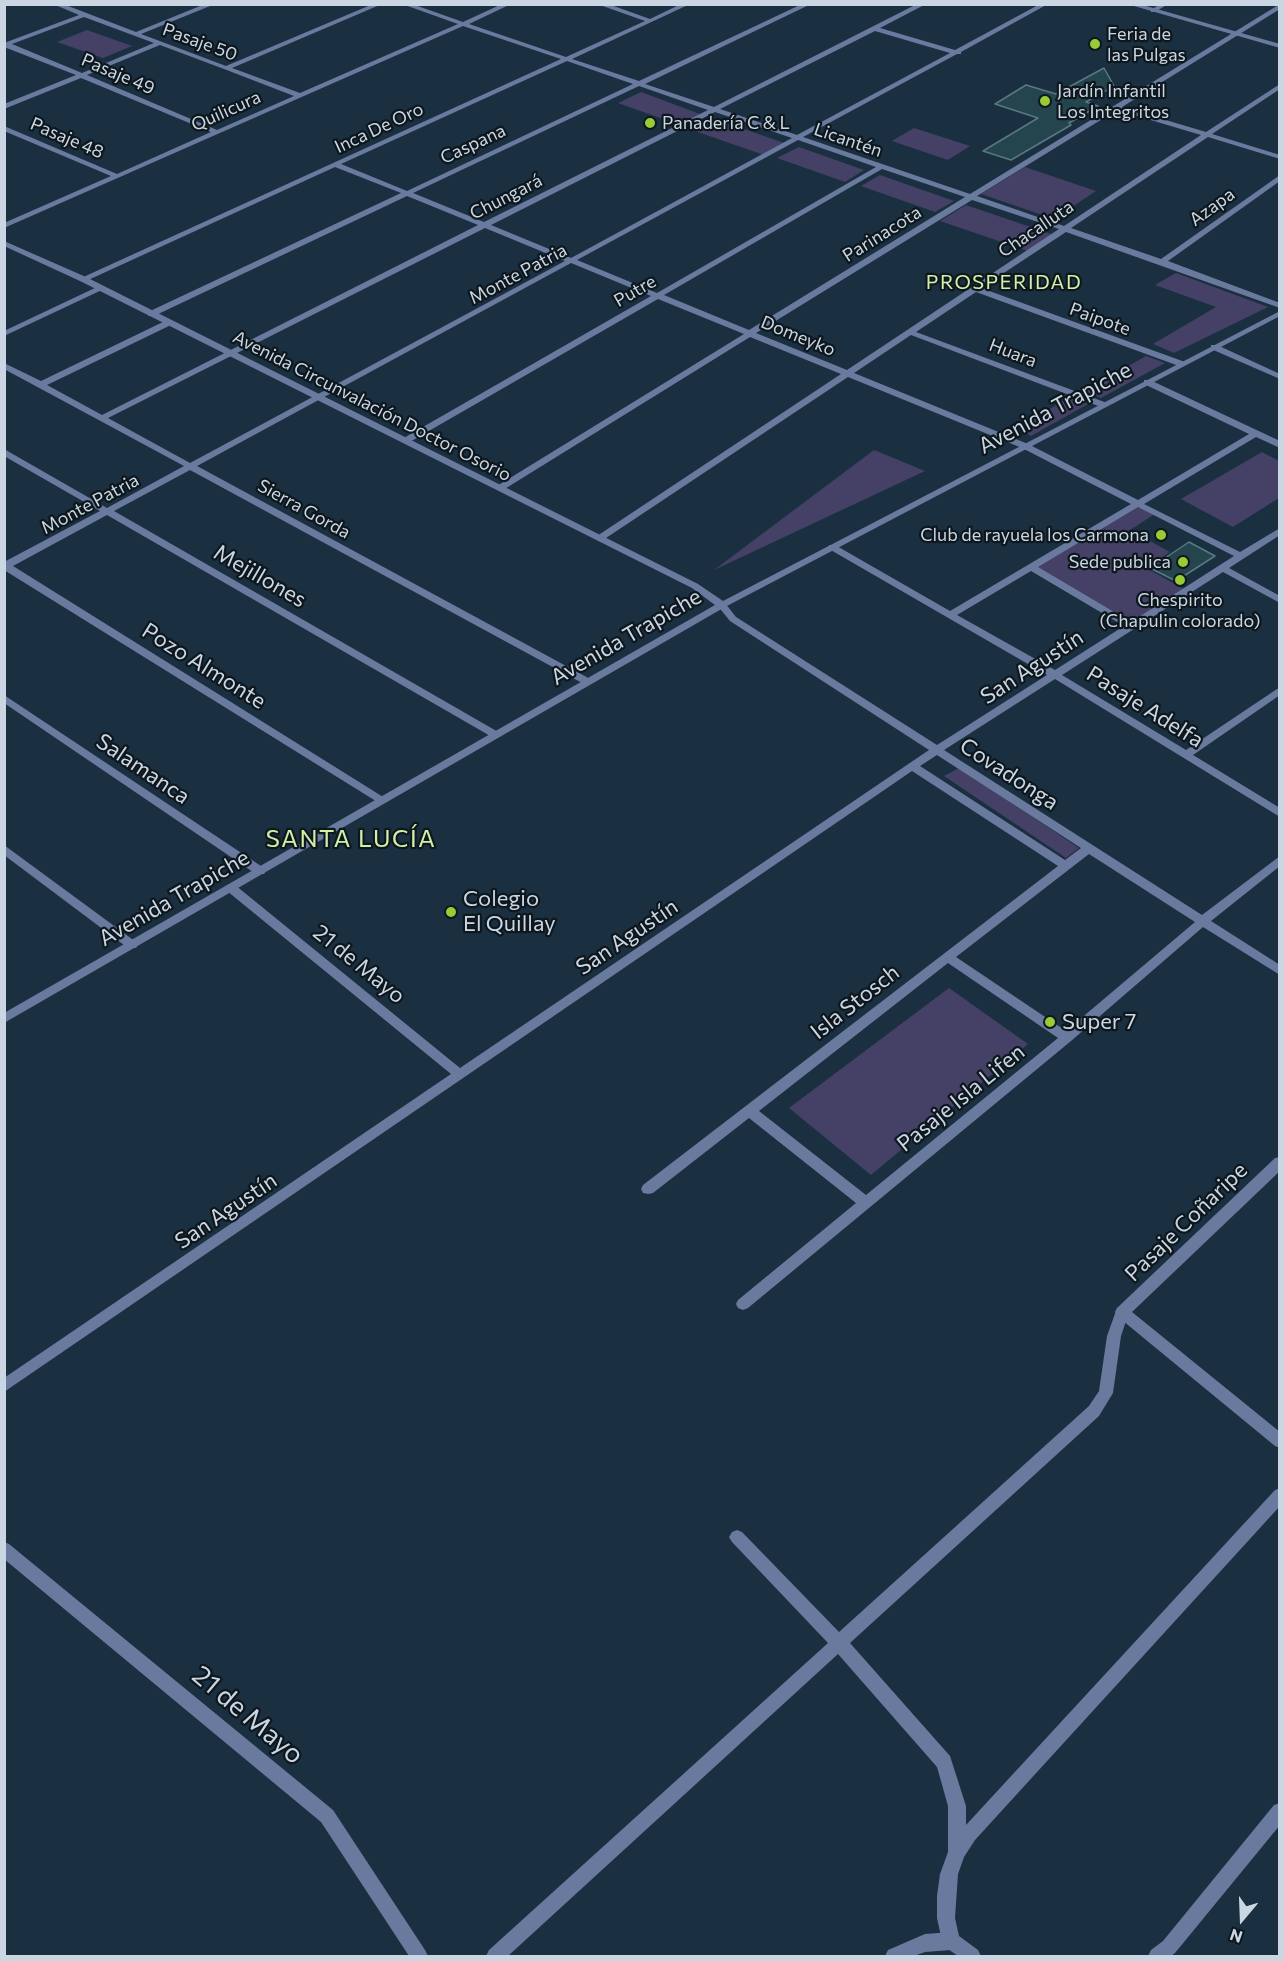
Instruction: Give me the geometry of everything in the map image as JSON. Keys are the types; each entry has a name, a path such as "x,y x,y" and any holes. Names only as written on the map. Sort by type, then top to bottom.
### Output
{"street":[{"name":"Pasaje 50","path":"56,4 299,95"},
{"path":"135,34 212,4"},
{"path":"226,68 380,4"},
{"name":"Licantén","path":"405,4 1162,262 1280,306"},
{"name":"Quilicura","path":"4,226 460,23 508,4"},
{"path":"600,4 651,21"},
{"name":"Inca De Oro","path":"83,279 687,4"},
{"name":"Caspana","path":"152,314 808,4"},
{"name":"Chungará","path":"102,418 923,4"},
{"name":"Monte Patria","path":"5,566 959,53 1045,4"},
{"path":"1130,4 1280,46"},
{"path":"1153,11 1165,4"},
{"name":"Parinacota","path":"500,488 1280,6"},
{"path":"6,44 83,15"},
{"path":"875,29 959,53"},
{"path":"4,107 160,43"},
{"name":"Pasaje 49","path":"6,44 217,132"},
{"name":"Chacalluta","path":"600,538 1280,86"},
{"path":"1116,107 1280,157"},
{"name":"Pasaje 48","path":"4,128 117,176"},
{"name":"Domeyko","path":"335,164 1025,446 1240,556"},
{"name":"Putre","path":"405,441 881,167"},
{"name":"Azapa","path":"1162,262 1280,177"},
{"name":"Avenida Circunvalación Doctor Osorio","path":"4,243 83,279 600,538 695,586 722,605"},
{"path":"4,334 100,289"},
{"name":"Paipote","path":"975,289 1182,364"},
{"name":"Avenida Trapiche","path":"4,1019 722,605 1280,313"},
{"path":"40,385 168,323"},
{"name":"Huara","path":"910,332 1104,405"},
{"path":"1214,347 1280,377"},
{"name":"Sierra Gorda","path":"4,365 588,682"},
{"path":"1147,382 1280,445"},
{"path":"950,615 1257,433"},
{"name":"Mejillones","path":"4,452 496,735"},
{"name":"San Agustín","path":"4,1386 912,766 1280,531"},
{"name":"Pasaje Adelfa","path":"832,547 1055,675 1280,813"},
{"name":"Pozo Almonte","path":"5,566 383,800"},
{"path":"1031,567 1131,626"},
{"path":"1221,567 1280,600"},
{"name":"Covadonga","path":"722,605 733,619 1280,971"},
{"path":"1186,755 1280,690"},
{"name":"Salamanca","path":"4,698 260,871"},
{"path":"912,766 1066,866"},
{"name":"Isla Stosch","path":"648,1189 1089,848"},
{"path":"4,849 132,945"},
{"name":"Pasaje Isla Lifen","path":"743,1304 1067,1038 1202,922 1280,861"},
{"name":"21 de Mayo","path":"231,888 459,1074"},
{"path":"948,957 1067,1038"},
{"path":"750,1111 866,1203"},
{"name":"Pasaje Coñaripe","path":"1122,1312 1280,1162"},
{"path":"495,1956 1094,1411 1106,1393 1114,1336 1122,1312 1280,1441"},
{"path":"951,1941 946,1918 949,1874 957,1852 969,1834 1280,1495"},
{"path":"737,1537 839,1643 944,1762 957,1806 957,1852"},
{"name":"21 de Mayo","path":"4,1549 327,1816 419,1956"},
{"path":"1168,1953 1280,1811"},
{"path":"894,1956 925,1943 951,1941 972,1956"}],"shaded area":[{"path":"87,30 132,46 103,58 57,42"},
{"path":"641,92 700,114 680,125 618,103"},
{"path":"710,117 784,143 764,155 689,129"},
{"path":"914,128 970,146 948,160 892,141"},
{"path":"799,147 864,170 845,182 777,158"},
{"path":"1025,167 1096,191 1054,219 981,194"},
{"path":"880,175 954,201 935,212 861,186"},
{"path":"966,205 1054,235 1028,251 940,221"},
{"path":"1176,273 1268,307 1174,353 1153,344 1216,307 1155,285"},
{"path":"1146,356 1165,363 1101,398 1084,391"},
{"path":"1071,396 1088,404 1031,436 1019,428"},
{"path":"874,450 925,471 714,570"},
{"path":"1262,452 1279,461 1279,498 1233,527 1181,499"},
{"path":"1137,504 1155,514 1130,530 1170,552 1146,568 1184,589 1130,624 1035,567"},
{"path":"959,768 1079,848 1066,858 944,776"},
{"path":"949,988 1028,1044 871,1175 789,1108"}],"building":[{"path":"1104,68 1114,86 1086,102 1098,106 1069,123 1071,125 1011,160 983,151 1038,118 995,104 1026,85 1056,94"},
{"name":"Sede publica","path":"1189,542 1215,556 1176,581 1150,568"}],"place":[{"name":"Feria de las Pulgas","path":"1095,44"},
{"name":"Jardín Infantil Los Integritos","path":"1045,101"},
{"name":"Panadería C & L","path":"650,123"},
{"name":"Club de rayuela los Carmona","path":"1161,535"},
{"name":"Sede publica","path":"1183,562"},
{"name":"Chespirito (Chapulin colorado)","path":"1180,580"},
{"name":"Colegio El Quillay","path":"451,912"},
{"name":"Super 7","path":"1050,1022"}],"district":[{"name":"PROSPERIDAD","path":"1004,282"},
{"name":"SANTA LUCÍA","path":"351,839"}]}
